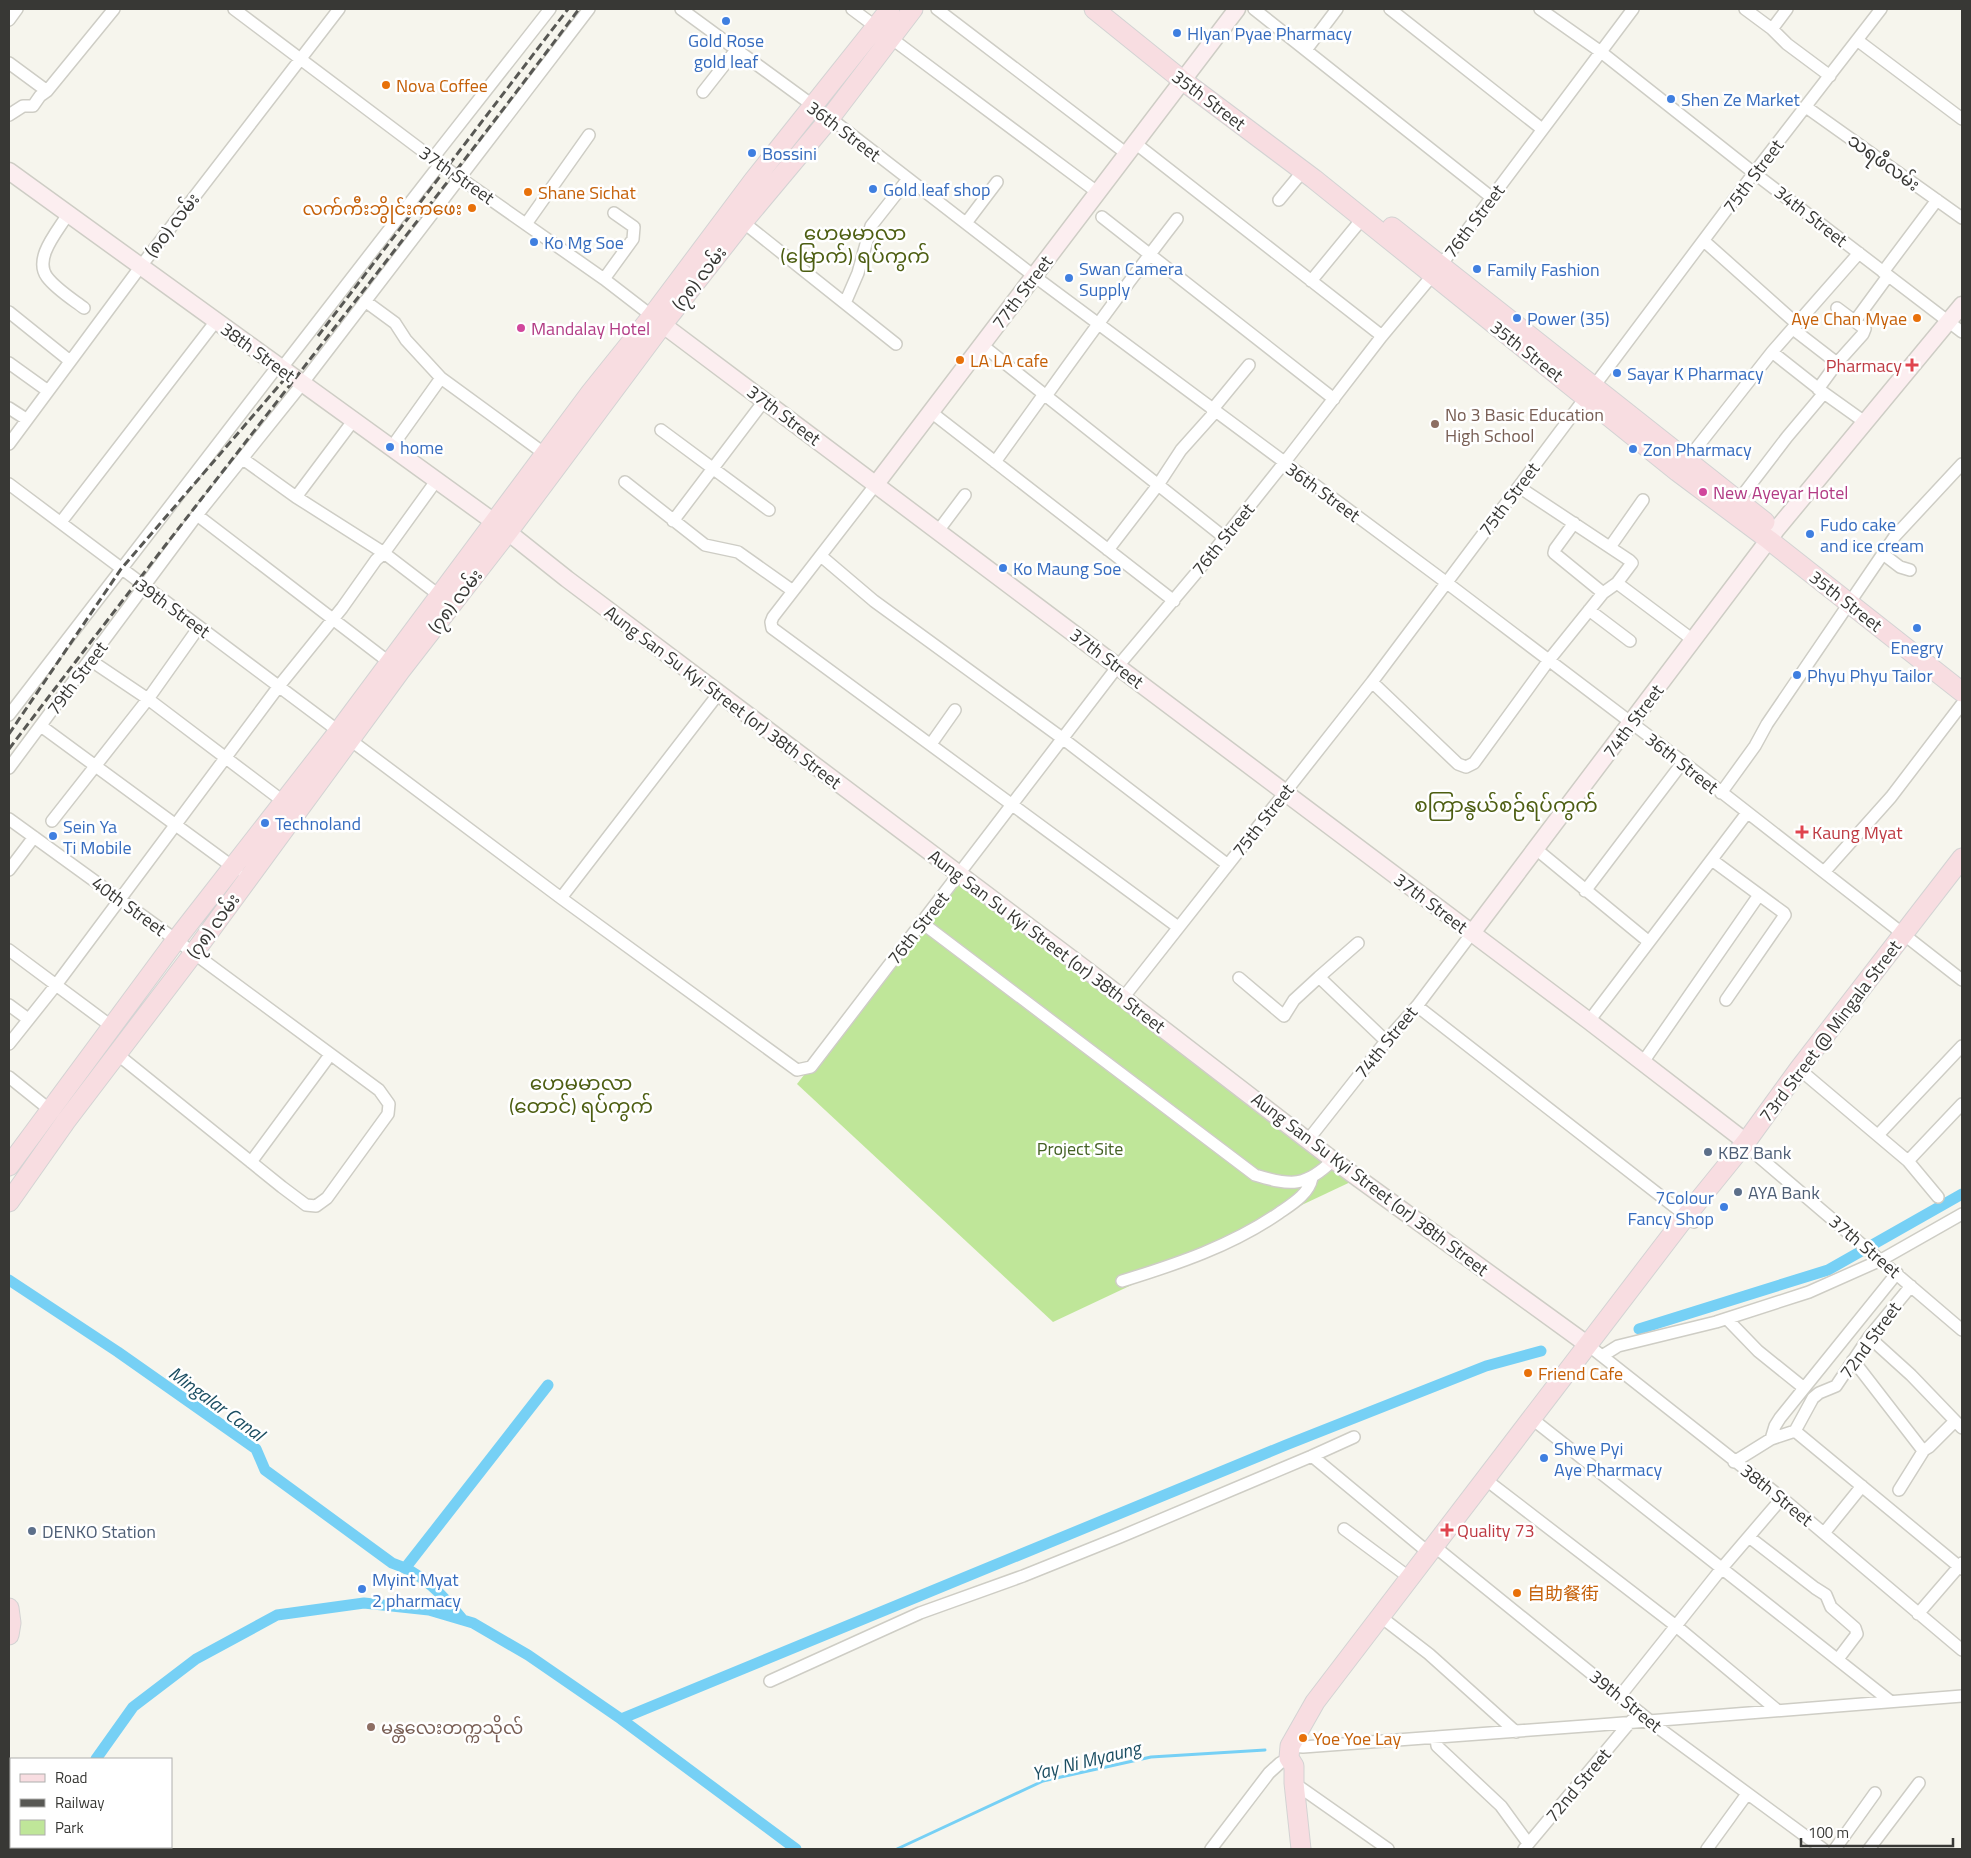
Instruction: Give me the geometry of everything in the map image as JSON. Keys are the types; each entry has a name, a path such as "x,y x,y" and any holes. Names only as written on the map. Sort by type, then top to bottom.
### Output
{"main road":[{"name":"(၇၈) လမ်း","path":"501,527 545,454 591,392 743,222 830,118 882,33 890,9"},
{"name":"(၇၈) လမ်း","path":"9,1202 66,1120 248,879 291,807 395,666 657,320 754,181 813,107 882,33 913,9"},
{"name":"35th Street","path":"1094,9 1186,75 1436,270 1852,599 1962,692"},
{"name":"35th Street","path":"1111,9 1186,75 1302,172 1362,219 1436,270"},
{"name":"35th Street","path":"1660,448 1687,460 1738,501 1772,535"},
{"name":"35th Street","path":"1852,599 1962,678"},
{"name":"(၇၈) လမ်း","path":"9,1166 111,1026 232,866 291,807"},
{"name":"73rd Street @ Mingala Street","path":"1909,937 1962,858"},
{"name":"73rd Street @ Mingala Street","path":"1294,1760 1320,1706 1436,1551 1536,1422 1596,1351 1690,1219 1909,937 1962,878"},
{"name":"73rd Street @ Mingala Street","path":"1385,1620 1410,1578 1436,1551"},
{"path":"9,1608 11,1623 9,1635"},
{"path":"1294,1760 1301,1849"}],"street":[{"path":"9,20 17,9"},
{"path":"9,115 23,106 33,106 114,9"},
{"name":"37th Street","path":"234,9 436,161 604,280 1590,1021 1748,1146 1962,1330"},
{"name":"(၈၀) လမ်း","path":"9,444 141,266 339,9"},
{"name":"79th Street","path":"9,715 279,368 550,9"},
{"name":"79th Street","path":"9,768 197,515 302,384 589,9"},
{"name":"36th Street","path":"681,9 830,118 1097,324 1549,660 1909,937 1962,980"},
{"path":"852,9 1098,192"},
{"path":"937,9 1312,281 1382,336"},
{"name":"77th Street","path":"931,744 772,628 770,622 1237,9"},
{"path":"1254,9 1491,198"},
{"path":"1306,50 1337,9"},
{"path":"1390,9 1542,129"},
{"name":"34th Street","path":"1540,9 1601,52 1754,173 1962,332"},
{"name":"76th Street","path":"811,1067 921,922 960,875 1118,666 1225,538 1382,336 1436,270 1634,9"},
{"path":"1745,9 1830,76"},
{"path":"1772,29 1787,9"},
{"name":"75th Street","path":"1128,992 1372,682 1754,173 1881,9"},
{"path":"1857,40 1962,119"},
{"path":"703,92 736,50"},
{"path":"9,63 47,90"},
{"name":"သရဖီလမ်း","path":"1806,107 1962,218"},
{"path":"526,224 589,135"},
{"name":"38th Street","path":"9,172 501,527"},
{"path":"1278,200 1302,172"},
{"path":"845,303 858,273 871,226 908,179"},
{"path":"966,223 997,182"},
{"path":"1855,321 1937,200"},
{"path":"604,280 633,238 634,232 634,227 614,213"},
{"path":"68,214 42,262 48,279 84,308"},
{"path":"1102,217 1334,399"},
{"path":"995,462 1177,219"},
{"path":"1312,281 1362,219"},
{"path":"743,222 896,344"},
{"path":"1704,241 1837,363"},
{"path":"1687,460 1772,352 1859,253"},
{"path":"365,301 395,323 406,340 441,378 545,454"},
{"name":"74th Street","path":"1308,1140 1386,1041 1417,1006 1772,535 1962,306"},
{"path":"1738,501 1821,391 1837,363 1863,334 1865,329 1837,308"},
{"path":"9,312 70,362"},
{"path":"61,522 216,322"},
{"path":"982,345 1225,538"},
{"path":"1772,352 1821,391 1866,423"},
{"path":"9,363 48,391"},
{"path":"1108,550 1158,485 1182,450 1249,365"},
{"path":"391,448 441,378"},
{"path":"673,521 764,401"},
{"path":"9,408 26,419"},
{"path":"930,412 1174,601"},
{"path":"296,497 353,421"},
{"path":"662,430 769,510"},
{"path":"243,458 296,497 384,553 445,600"},
{"path":"1721,793 1755,746 1767,724 1895,536 1962,464"},
{"path":"9,1044 56,986 279,686 342,608 436,481"},
{"path":"625,482 705,545 726,549 746,557 793,591"},
{"name":"39th Street","path":"9,484 561,898 797,1070 811,1067"},
{"path":"1372,682 1458,764 1466,767 1474,763 1549,660 1589,610 1603,593 1617,583 1632,563 1519,487"},
{"path":"938,531 964,496"},
{"path":"1610,547 1643,500"},
{"path":"197,515 395,666"},
{"path":"1574,523 1554,553 1603,593"},
{"name":"Aung San Su Kyi Street (or) 38th Street","path":"501,527 960,875 1128,992 1333,1160 1596,1351"},
{"path":"1883,554 1900,567 1910,570"},
{"path":"821,556 874,601 1062,738 1228,865"},
{"path":"1617,583 1693,640"},
{"path":"1589,610 1630,641"},
{"path":"52,821 148,699 199,627"},
{"path":"90,660 148,699 291,807"},
{"path":"561,898 720,693"},
{"path":"1824,872 1890,797 1962,704"},
{"path":"955,710 931,744 1178,927"},
{"path":"40,726 177,824 248,879"},
{"path":"1586,890 1683,762"},
{"path":"1590,1021 1747,813"},
{"name":"40th Street","path":"9,819 379,1090 389,1104 388,1114 327,1198 316,1206 306,1205 117,1054"},
{"path":"9,870 34,837"},
{"path":"1536,849 1649,942"},
{"path":"1712,860 1784,913 1784,918 1726,1000"},
{"path":"1643,1062 1760,895"},
{"path":"921,922 1256,1175 1275,1181 1298,1183 1312,1178 1333,1160"},
{"path":"1239,978 1284,1016 1294,1000 1358,943"},
{"path":"9,950 111,1026"},
{"path":"1318,977 1386,1041"},
{"path":"9,1005 28,1019"},
{"path":"1417,1006 1690,1219"},
{"path":"1878,1135 1960,1053"},
{"path":"251,1162 330,1055"},
{"path":"1803,1073 1908,1160 1938,1197"},
{"path":"9,1077 50,1110"},
{"path":"1908,1160 1962,1104"},
{"path":"1122,1281 1197,1256 1257,1228 1291,1205 1310,1186 1312,1178"},
{"path":"1596,1351 1727,1319 1809,1292 1962,1215"},
{"path":"1771,1439 1775,1426 1897,1273"},
{"name":"72nd Street","path":"1794,1431 1813,1398 1819,1393 1836,1386 1869,1338 1911,1286"},
{"path":"1727,1319 1758,1352 1804,1388"},
{"path":"1869,1338 1911,1376 1959,1424 1924,1450 1899,1490"},
{"name":"38th Street","path":"1596,1351 1734,1462 1782,1498 1962,1650"},
{"path":"1853,1360 1924,1450"},
{"path":"1536,1422 1890,1701"},
{"path":"1734,1462 1771,1439 1794,1431 1961,1566 1918,1614"},
{"path":"770,1681 920,1613 1023,1576 1354,1437"},
{"name":"39th Street","path":"1312,1456 1436,1551 1648,1720 1823,1849"},
{"path":"1489,1482 1676,1626 1777,1710"},
{"path":"1824,1533 1862,1486"},
{"path":"1620,1696 1722,1568 1782,1498"},
{"path":"1344,1530 1410,1578"},
{"path":"1749,1537 1826,1595 1831,1607 1855,1628 1857,1634 1838,1659"},
{"path":"1385,1620 1429,1654 1516,1732"},
{"path":"1211,1849 1269,1773 1280,1763 1294,1760 1436,1737 1962,1696"},
{"name":"72nd Street","path":"1526,1846 1631,1721"},
{"path":"1436,1737 1437,1746 1501,1806 1526,1846"},
{"path":"1294,1760 1388,1849"},
{"path":"1869,1849 1920,1783"},
{"path":"1835,1849 1875,1793"},
{"path":"1707,1849 1747,1794"}],"green space":[{"name":"Project Site","path":"960,875 1359,1178 1053,1322 797,1084"}],"waterway":[{"path":"1639,1329 1828,1270 1962,1194"},
{"name":"Mingalar Canal","path":"9,1280 118,1352 256,1449 265,1470 392,1563 423,1579 448,1602 463,1620"},
{"path":"621,1719 1286,1445 1486,1366 1541,1351"},
{"path":"406,1567 548,1385"},
{"path":"97,1758 133,1707 196,1659 277,1615 364,1603 429,1610 473,1623 528,1655 621,1719 796,1849"},
{"name":"Yay Ni Myaung","path":"897,1849 1043,1781 1151,1757 1265,1750"}],"railway":[{"path":"318,336 568,9"},
{"path":"9,749 579,9"},
{"path":"9,734 121,569 289,374"}],"place":[{"name":"Gold Rose gold leaf","path":"726,21"},
{"name":"Hlyan Pyae Pharmacy","path":"1177,33"},
{"name":"Nova Coffee","path":"386,85"},
{"name":"Shen Ze Market","path":"1671,99"},
{"name":"Bossini","path":"752,153"},
{"name":"Gold leaf shop","path":"873,189"},
{"name":"Shane Sichat","path":"528,192"},
{"name":"လက်ကီးဘွိုင်းကဖေး","path":"472,208"},
{"name":"Ko Mg Soe","path":"534,242"},
{"name":"Family Fashion","path":"1477,269"},
{"name":"Swan Camera Supply","path":"1069,278"},
{"name":"Power (35)","path":"1517,318"},
{"name":"Aye Chan Myae","path":"1917,318"},
{"name":"Mandalay Hotel","path":"521,328"},
{"name":"LA LA cafe","path":"960,360"},
{"name":"Pharmacy","path":"1912,365"},
{"name":"Sayar K Pharmacy","path":"1617,373"},
{"name":"No 3 Basic Education High School","path":"1435,424"},
{"name":"home","path":"390,447"},
{"name":"Zon Pharmacy","path":"1633,449"},
{"name":"New Ayeyar Hotel","path":"1703,492"},
{"name":"Fudo cake and ice cream","path":"1810,534"},
{"name":"Ko Maung Soe","path":"1003,568"},
{"name":"Enegry","path":"1917,628"},
{"name":"Phyu Phyu Tailor","path":"1797,675"},
{"name":"Technoland","path":"265,823"},
{"name":"Kaung Myat","path":"1802,832"},
{"name":"Sein Ya Ti Mobile","path":"53,836"},
{"name":"KBZ Bank","path":"1708,1152"},
{"name":"AYA Bank","path":"1738,1192"},
{"name":"7Colour Fancy Shop","path":"1724,1207"},
{"name":"Friend Cafe","path":"1528,1373"},
{"name":"Shwe Pyi Aye Pharmacy","path":"1544,1458"},
{"name":"Quality 73","path":"1447,1530"},
{"name":"DENKO Station","path":"32,1531"},
{"name":"Myint Myat 2 pharmacy","path":"362,1589"},
{"name":"自助餐街","path":"1517,1593"},
{"name":"မန္တလေးတက္ကသိုလ်","path":"371,1727"},
{"name":"Yoe Yoe Lay","path":"1303,1738"}],"district":[{"name":"ဟေမမာလာ (မြောက်) ရပ်ကွက်","path":"855,244"},
{"name":"စကြာနွယ်စဉ်ရပ်ကွက်","path":"1506,804"},
{"name":"ဟေမမာလာ (တောင်) ရပ်ကွက်","path":"581,1094"}]}
